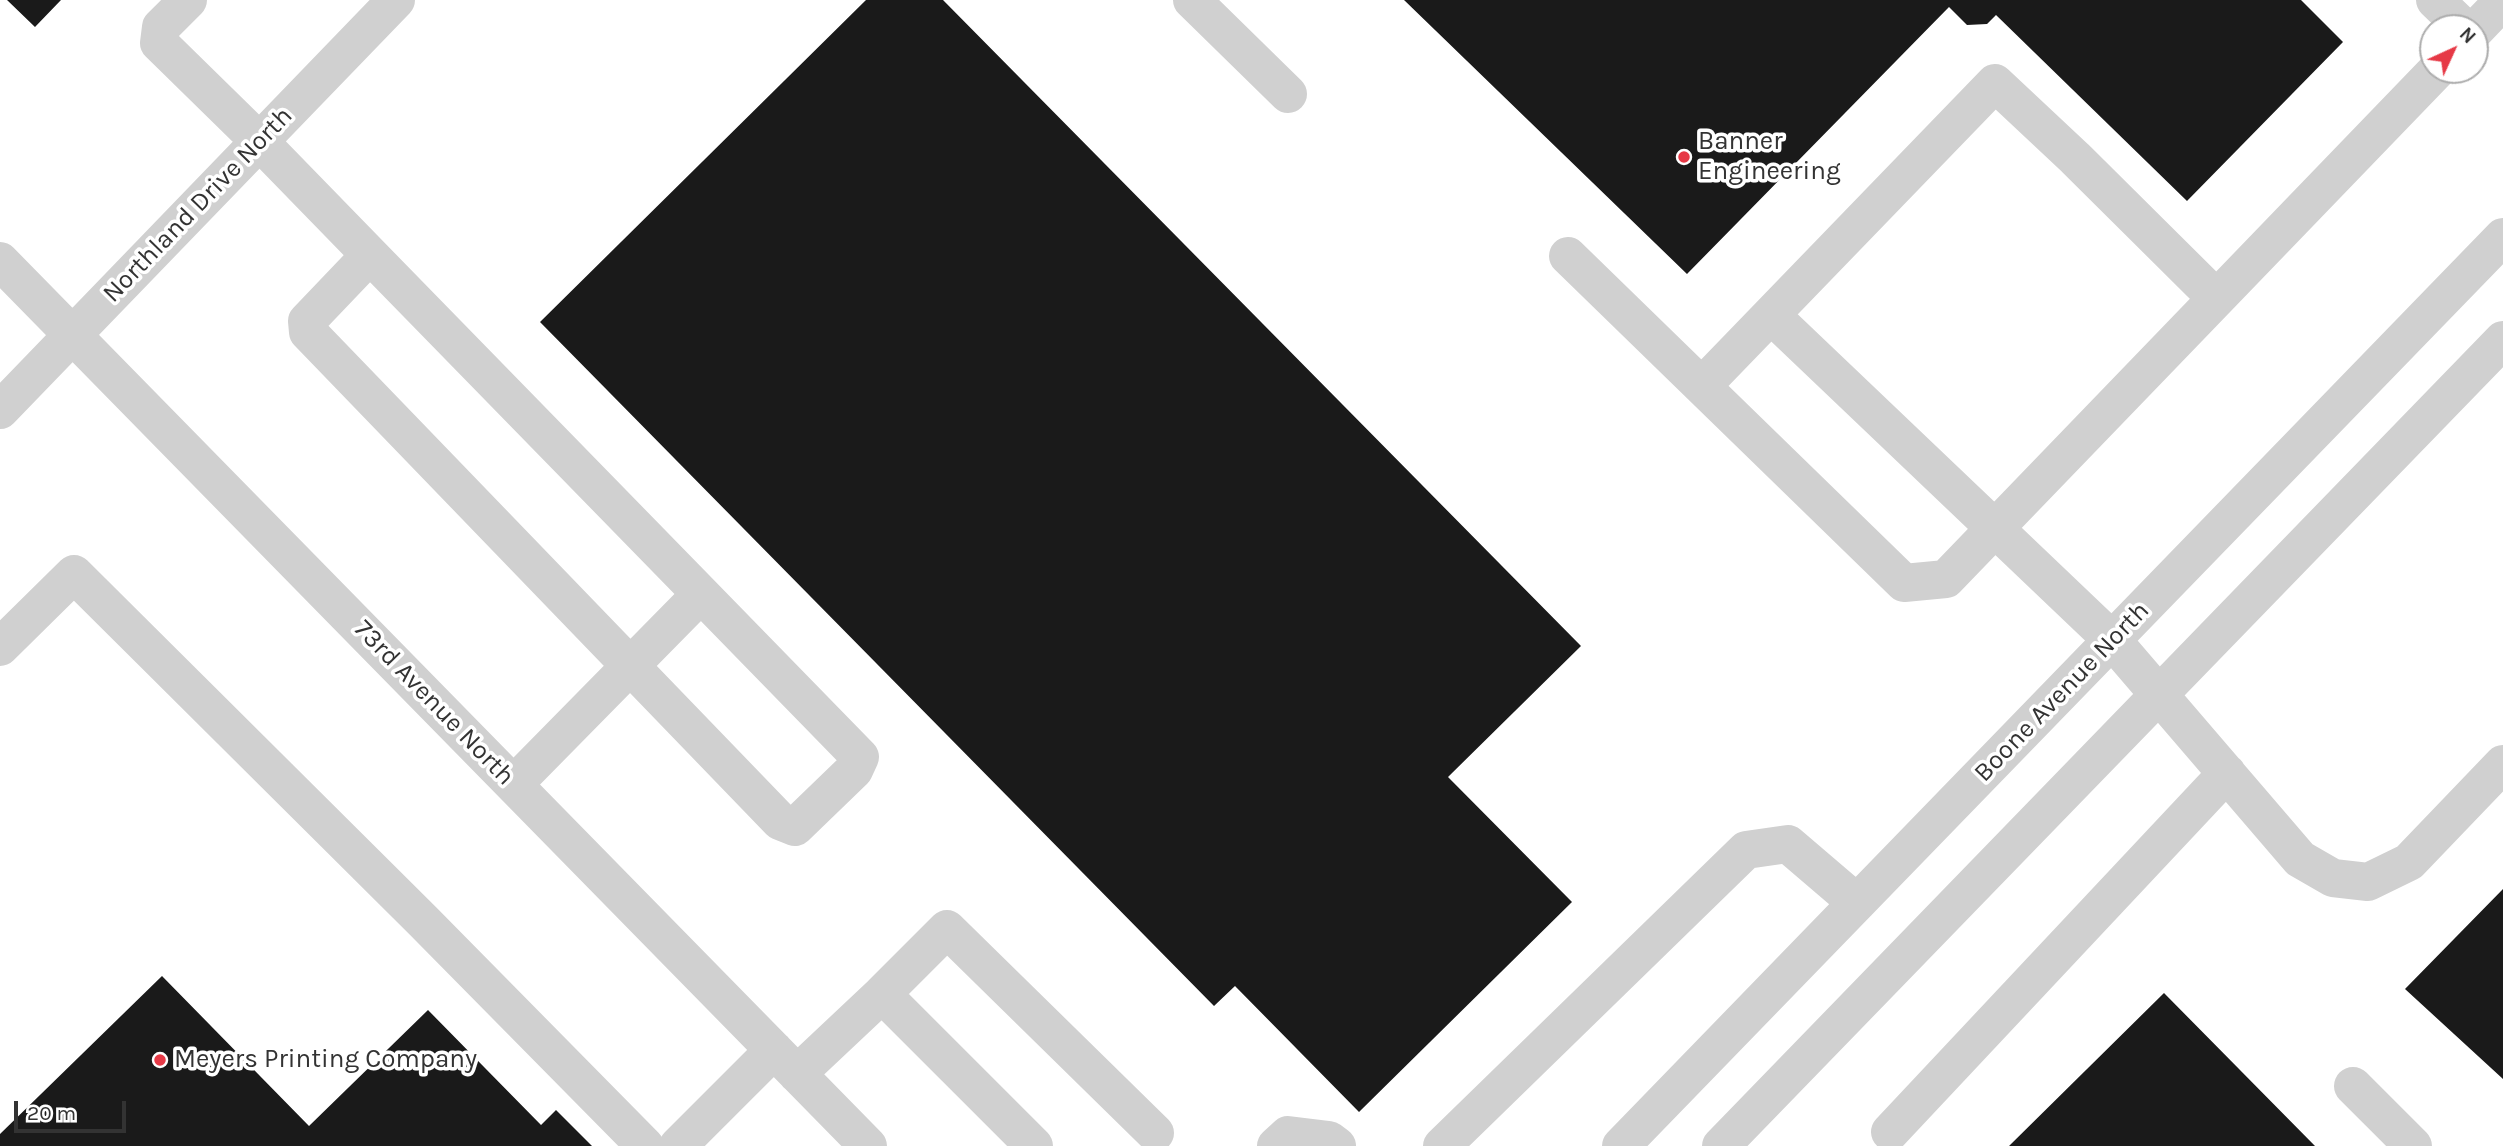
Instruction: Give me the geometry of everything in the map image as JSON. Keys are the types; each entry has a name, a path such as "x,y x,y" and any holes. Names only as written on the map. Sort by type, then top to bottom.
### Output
{"street":[{"path":"188,0 161,27 159,43 259,141 860,757 854,770 795,827 780,821 308,332 307,321 370,255"},
{"name":"Northland Drive North","path":"0,410 396,0"},
{"path":"1192,0 1288,94"},
{"path":"2435,0 2450,14"},
{"path":"2489,16 2503,1"},
{"path":"1702,386 1995,83 2076,158 2216,298"},
{"path":"1568,256 1904,583 1946,579 2423,84"},
{"name":"Boone Avenue North","path":"1621,1146 2503,237"},
{"name":"73rd Avenue North","path":"0,261 868,1146"},
{"path":"1772,316 2112,640 2300,859 2333,878 2368,882 2409,862 2503,764"},
{"path":"1721,1146 2503,340"},
{"path":"0,647 74,573 645,1146"},
{"path":"514,784 701,594"},
{"path":"1890,1132 2227,773"},
{"path":"1443,1146 1746,850 1788,844 1857,903"},
{"path":"678,1146 785,1062 882,994 947,929 1154,1133"},
{"path":"882,994 1034,1146"},
{"path":"2353,1086 2413,1146"},
{"path":"1276,1146 1288,1135 1329,1140 1336,1146"}],"building":[{"path":"7,0 61,0 35,27"},
{"path":"866,0 943,0 1581,646 1448,777 1572,902 1359,1112 1235,986 1214,1006 540,322"},
{"name":"Banner Engineering","path":"1404,0 2301,0 2343,42 2187,201 1996,15 1987,24 1967,25 1949,7 1687,274"},
{"path":"2503,889 2503,1079 2405,989"},
{"name":"Meyers Printing Company","path":"162,976 309,1126 428,1010 541,1125 556,1110 592,1146 0,1146 0,1134"},
{"path":"2164,993 2315,1146 2009,1146"}],"place":[{"name":"Banner Engineering","path":"1684,157"},
{"name":"Meyers Printing Company","path":"160,1060"}]}
